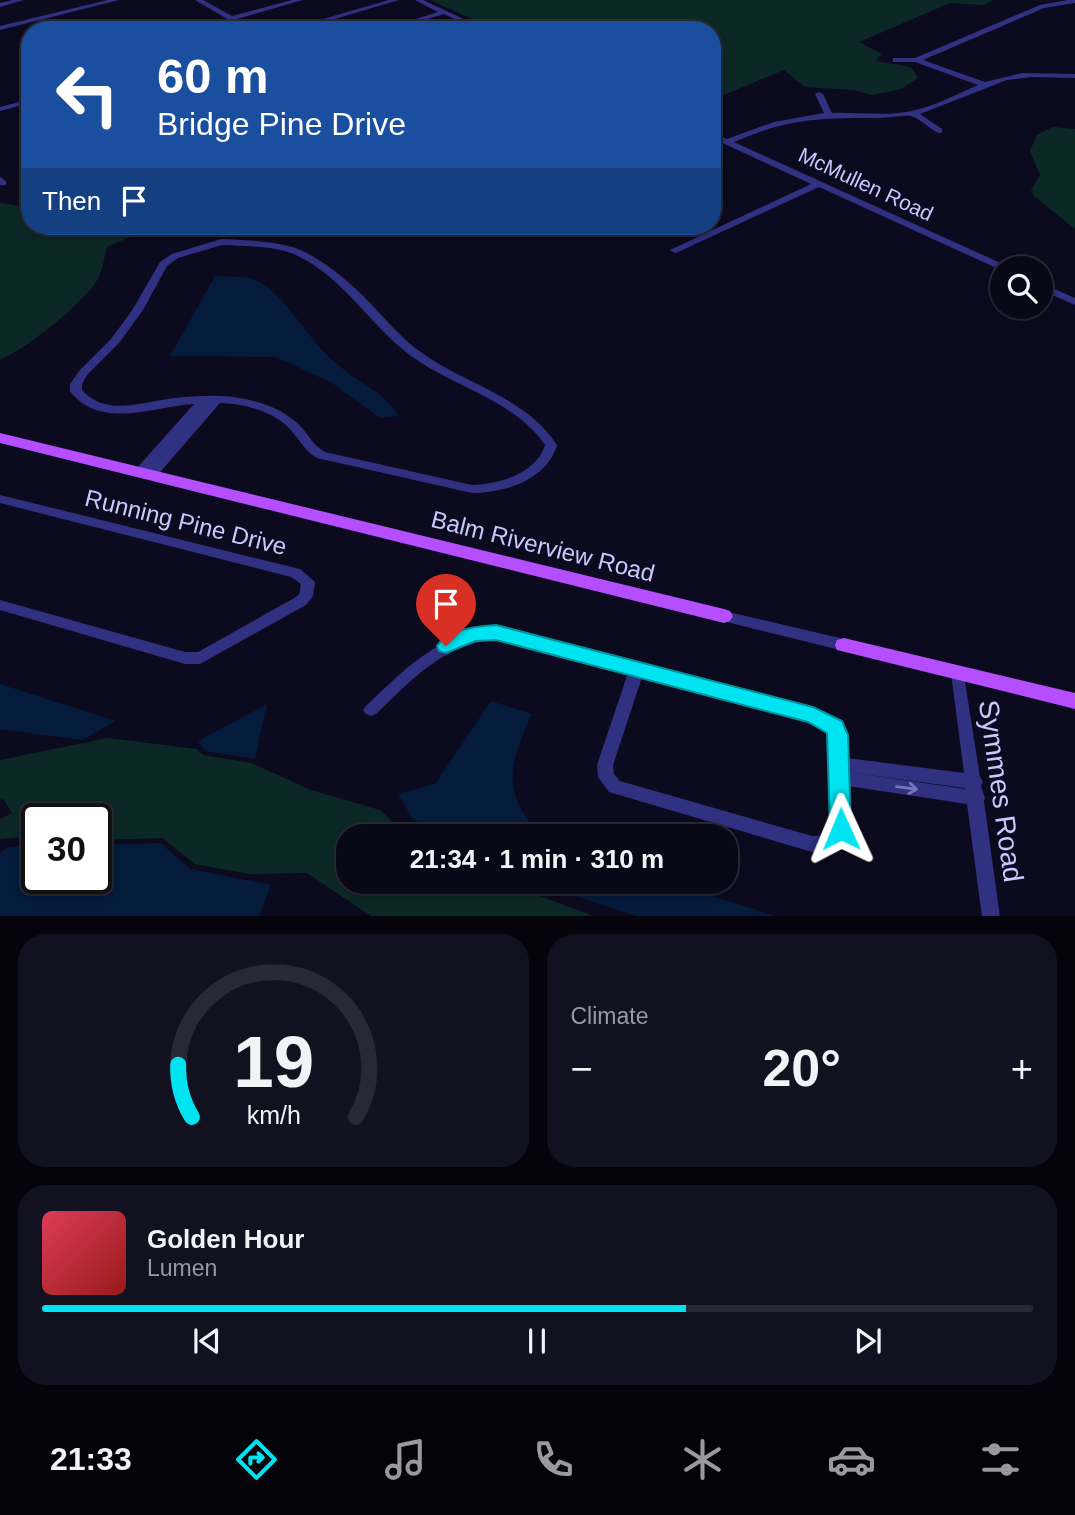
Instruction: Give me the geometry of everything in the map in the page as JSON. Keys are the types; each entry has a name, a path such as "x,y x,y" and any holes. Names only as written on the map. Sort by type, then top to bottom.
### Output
{"main road":[{"name":"Balm Riverview Road","path":"0,438 724,616"},
{"name":"Balm Riverview Road","path":"844,645 1075,701"}],"street":[{"path":"0,5 21,0"},
{"path":"42,21 116,0"},
{"path":"202,0 236,21"},
{"path":"233,19 300,0"},
{"path":"320,21 396,0"},
{"path":"418,0 464,21"},
{"path":"916,60 1042,6 1075,1"},
{"path":"414,21 444,12"},
{"path":"0,28 21,25"},
{"path":"896,60 916,60 985,85"},
{"path":"726,142 769,124 829,115 875,117 913,113 943,104 1007,77 1035,74 1075,76"},
{"path":"819,94 829,115"},
{"path":"0,110 21,104"},
{"path":"913,113 939,131"},
{"name":"McMullen Road","path":"721,140 990,262"},
{"path":"721,229 818,184"},
{"path":"675,250 708,235"},
{"path":"221,242 285,248 300,253 351,290 393,336 420,357 504,403 541,431 548,438 551,451 539,467 506,485 494,489 472,489 321,455 309,447 291,424 267,409 242,402 210,400 121,410 85,400 76,391 76,384 83,373 115,341 145,299 163,264 168,260 208,244 221,242"},
{"path":"1053,292 1075,302"},
{"path":"145,473 210,400"},
{"name":"Running Pine Drive","path":"0,499 295,573 309,582 309,589 301,601 201,658 185,657 0,605"},
{"name":"Balm Riverview Road","path":"724,616 844,645"},
{"path":"371,710 412,671 438,652 473,634 496,632 813,715 834,727 838,735 841,829 837,836 827,843 812,844 615,787 606,777 605,765 637,669"},
{"name":"Symmes Road","path":"958,673 991,916"},
{"path":"839,771 976,790"}],"green space":[{"path":"430,0 994,0 984,5 950,3 859,42 882,54 875,61 911,67 918,78 901,89 872,95 854,90 805,87 784,70 721,96 721,21 476,21"},
{"path":"1053,127 1075,129 1075,229 1034,196 1031,190 1040,175 1030,151 1037,135"},
{"path":"0,203 21,206 21,235 135,235 107,247 98,279 68,312 39,336 0,360"},
{"path":"108,738 197,749 203,755 251,763 311,790 380,810 395,824 336,824 336,892 307,873 249,874 195,864 162,838 112,840 112,803 21,803 21,837 0,839 0,819 12,813 4,800 0,799 0,760"},
{"path":"338,894 534,894 594,916 371,916"}],"water":[{"path":"215,276 246,278 263,284 283,302 327,355 379,394 399,416 380,418 332,383 276,357 170,356"},
{"path":"0,684 116,721 82,740 0,729"},
{"path":"491,701 532,714 518,748 513,778 520,807 532,824 422,824 412,818 398,794 435,784"},
{"path":"267,704 255,759 205,751 198,741"},
{"path":"160,843 191,869 271,885 259,916 0,916 0,852 9,847 21,847 21,894 112,894 112,844"},
{"path":"568,894 705,894 776,916 637,916"}],"route":[{"path":"446,646 473,634 496,632 813,715 826,721 834,727 838,735 841,829"}]}
